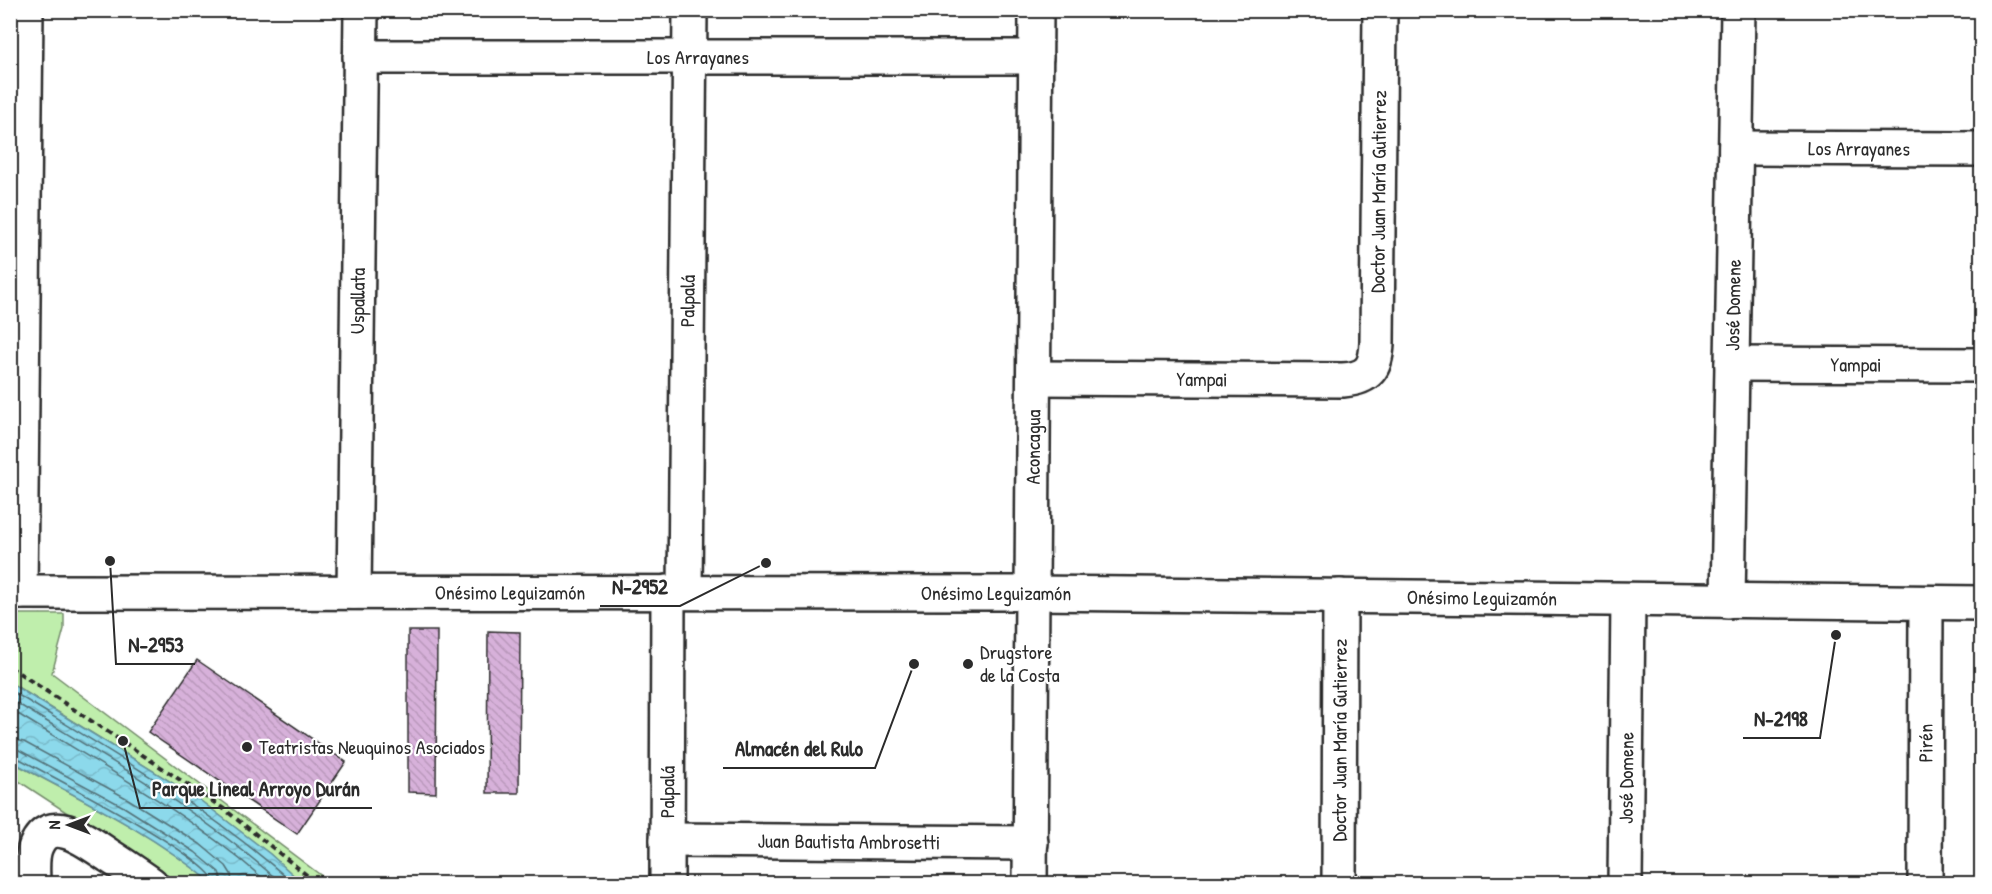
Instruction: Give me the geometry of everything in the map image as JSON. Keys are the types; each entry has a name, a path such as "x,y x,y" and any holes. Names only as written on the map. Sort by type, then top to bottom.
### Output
{"street":[{"path":"15,592 26,10"},
{"name":"Uspallata","path":"354,592 361,10"},
{"name":"Palpalá","path":"667,884 677,592 690,10"},
{"name":"Aconcagua","path":"1030,884 1036,10"},
{"name":"Doctor Juan María Gutierrez","path":"1369,372 1374,363 1377,343 1380,10"},
{"name":"José Domene","path":"1728,601 1738,10"},
{"name":"Los Arrayanes","path":"360,57 1036,57"},
{"name":"Los Arrayanes","path":"1736,148 1982,149"},
{"name":"Yampai","path":"1732,363 1982,364"},
{"name":"Yampai","path":"1034,378 1343,380 1369,372"},
{"name":"Onésimo Leguizamón","path":"15,592 1032,593 1982,603"},
{"name":"Doctor Juan María Gutierrez","path":"1340,596 1340,884"},
{"name":"José Domene","path":"1625,884 1628,600"},
{"name":"Pirén","path":"1925,884 1926,603"},
{"path":"33,884 33,854 40,838 45,833 63,831 79,836 151,884"},
{"name":"Juan Bautista Ambrosetti","path":"668,840 1031,843"}],"path":[{"path":"10,667 224,809 318,884"}],"green space":[{"path":"10,614 64,614 64,629 52,673 331,883 302,883 270,854 197,798 11,683"},
{"path":"10,761 140,832 212,883 174,883 11,776"}],"water":[{"path":"10,683 197,798 270,854 302,883 212,883 140,832 11,761"}],"building":[{"path":"408,631 437,631 436,793 408,792"},
{"path":"488,631 520,632 519,793 487,793"},
{"name":"Teatristas Neuquinos Asociados","path":"197,660 346,762 297,834 148,732"}],"place":[{"name":"N-2953","path":"110,561"},
{"name":"N-2952","path":"766,563"},
{"name":"N-2198","path":"1836,635"},
{"name":"Almacén del Rulo","path":"914,664"},
{"name":"Drugstore de la Costa","path":"968,664"},
{"name":"Parque Lineal Arroyo Durán","path":"123,741"},
{"name":"Teatristas Neuquinos Asociados","path":"247,747"}]}
